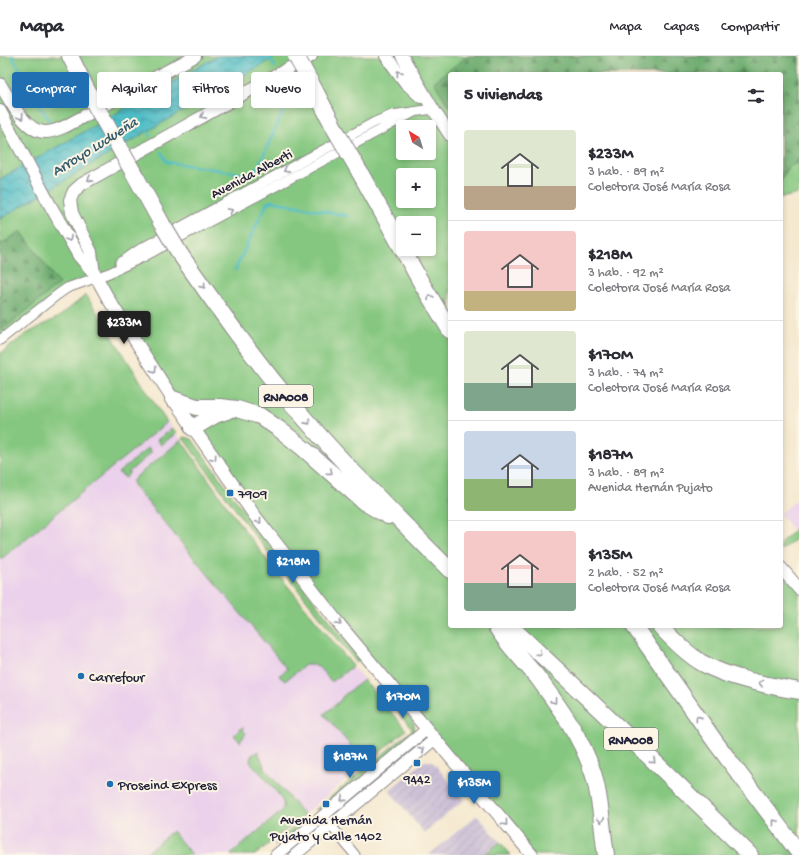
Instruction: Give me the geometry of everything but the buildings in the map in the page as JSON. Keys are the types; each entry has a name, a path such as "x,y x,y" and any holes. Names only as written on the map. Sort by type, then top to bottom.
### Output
{"highway":[{"name":"RNA008","path":"70,56 88,92 162,224 180,254 213,301 263,368 341,460 448,568"},
{"path":"296,56 336,131 422,284 448,327"},
{"path":"173,399 197,407 237,409 260,416 303,448 364,502 406,527"},
{"path":"192,428 215,415 237,409"},
{"path":"497,628 501,635 536,676 557,704 585,752 594,774 606,855"},
{"name":"RNA008","path":"512,628 578,689 750,855"},
{"path":"635,628 716,743 799,853"},
{"path":"662,628 683,649 701,662 724,673 746,680 799,691"}],"main road":[{"path":"0,84 19,115 26,123 36,130 53,132 194,56"},
{"path":"95,276 90,252 72,213 70,200 74,191 82,184 311,56"},
{"path":"386,56 405,82 433,109"},
{"path":"402,56 448,132"},
{"path":"0,111 79,256 95,276 192,428 255,516 339,624 532,855"},
{"path":"783,570 799,589"}],"street":[{"name":"Avenida Alberti","path":"0,340 67,288 95,276 109,273 140,248 368,126 392,115 433,109"},
{"path":"276,855 323,816 431,734"},
{"path":"295,855 331,825 431,734"},
{"path":"323,816 355,855"}],"shaded area":[{"path":"0,389 160,412 269,563 406,730 255,855 0,855"},
{"path":"799,498 799,537 783,518 783,511"},
{"path":"425,761 432,761 464,800 424,833 389,790"},
{"path":"477,815 500,842 484,855 429,855"}],"green space":[{"path":"0,56 799,56 799,194 783,198 783,72 448,72 448,628 783,628 783,570 799,589 799,855 532,855 255,516 96,278 67,288 0,340"},
{"path":"467,56 799,56 799,163 789,166 783,176 783,72 448,72 448,105 434,82"},
{"path":"21,231 59,284 0,332 0,245"},
{"path":"86,295 167,422 0,560 0,354 26,334 60,316"},
{"path":"172,428 176,433 161,445 157,440"},
{"path":"185,437 192,439 253,524 360,658 357,663 249,528 183,438"},
{"path":"181,440 269,563 353,666 333,681 331,681 317,665 305,665 285,681 279,676 287,669 133,485 133,480 135,478"},
{"path":"148,448 151,453 130,471 126,478 118,473"},
{"path":"799,526 799,536 783,548 783,540"},
{"path":"364,680 406,730 366,764 324,714 339,702 343,696"},
{"path":"382,694 394,699 413,722 413,735 323,809 315,810 411,731 412,729"},
{"path":"243,727 243,730 246,733 240,742 234,735"},
{"path":"417,744 419,745 337,814 335,813 336,811"},
{"path":"258,751 266,770 304,815 255,855 231,855 281,812 283,808 283,803 278,794 250,762 251,756"},
{"path":"306,817 304,826 281,844 274,844"},
{"path":"172,831 192,855 144,855 170,833"},
{"path":"500,842 511,855 484,855"}],"water":[{"name":"Arroyo Ludueña","path":"218,56 277,56 243,76 243,72 190,72"},
{"name":"Arroyo Ludueña","path":"179,78 179,108 188,108 0,219 0,179 126,108 171,108 171,83"}],"waterway":[{"path":"12,56 49,121"},
{"path":"269,56 275,67"},
{"path":"161,152 167,162 251,175 256,172 284,108"},
{"path":"147,129 151,136"},
{"path":"235,270 267,203 272,201 348,216"}],"place":[{"name":"7909","path":"230,493"},
{"name":"Carrefour","path":"81,676"},
{"name":"9442","path":"417,763"},
{"name":"Proseind Express","path":"110,784"},
{"name":"Avenida Hernán Pujato y Calle 1402","path":"326,804"}]}
